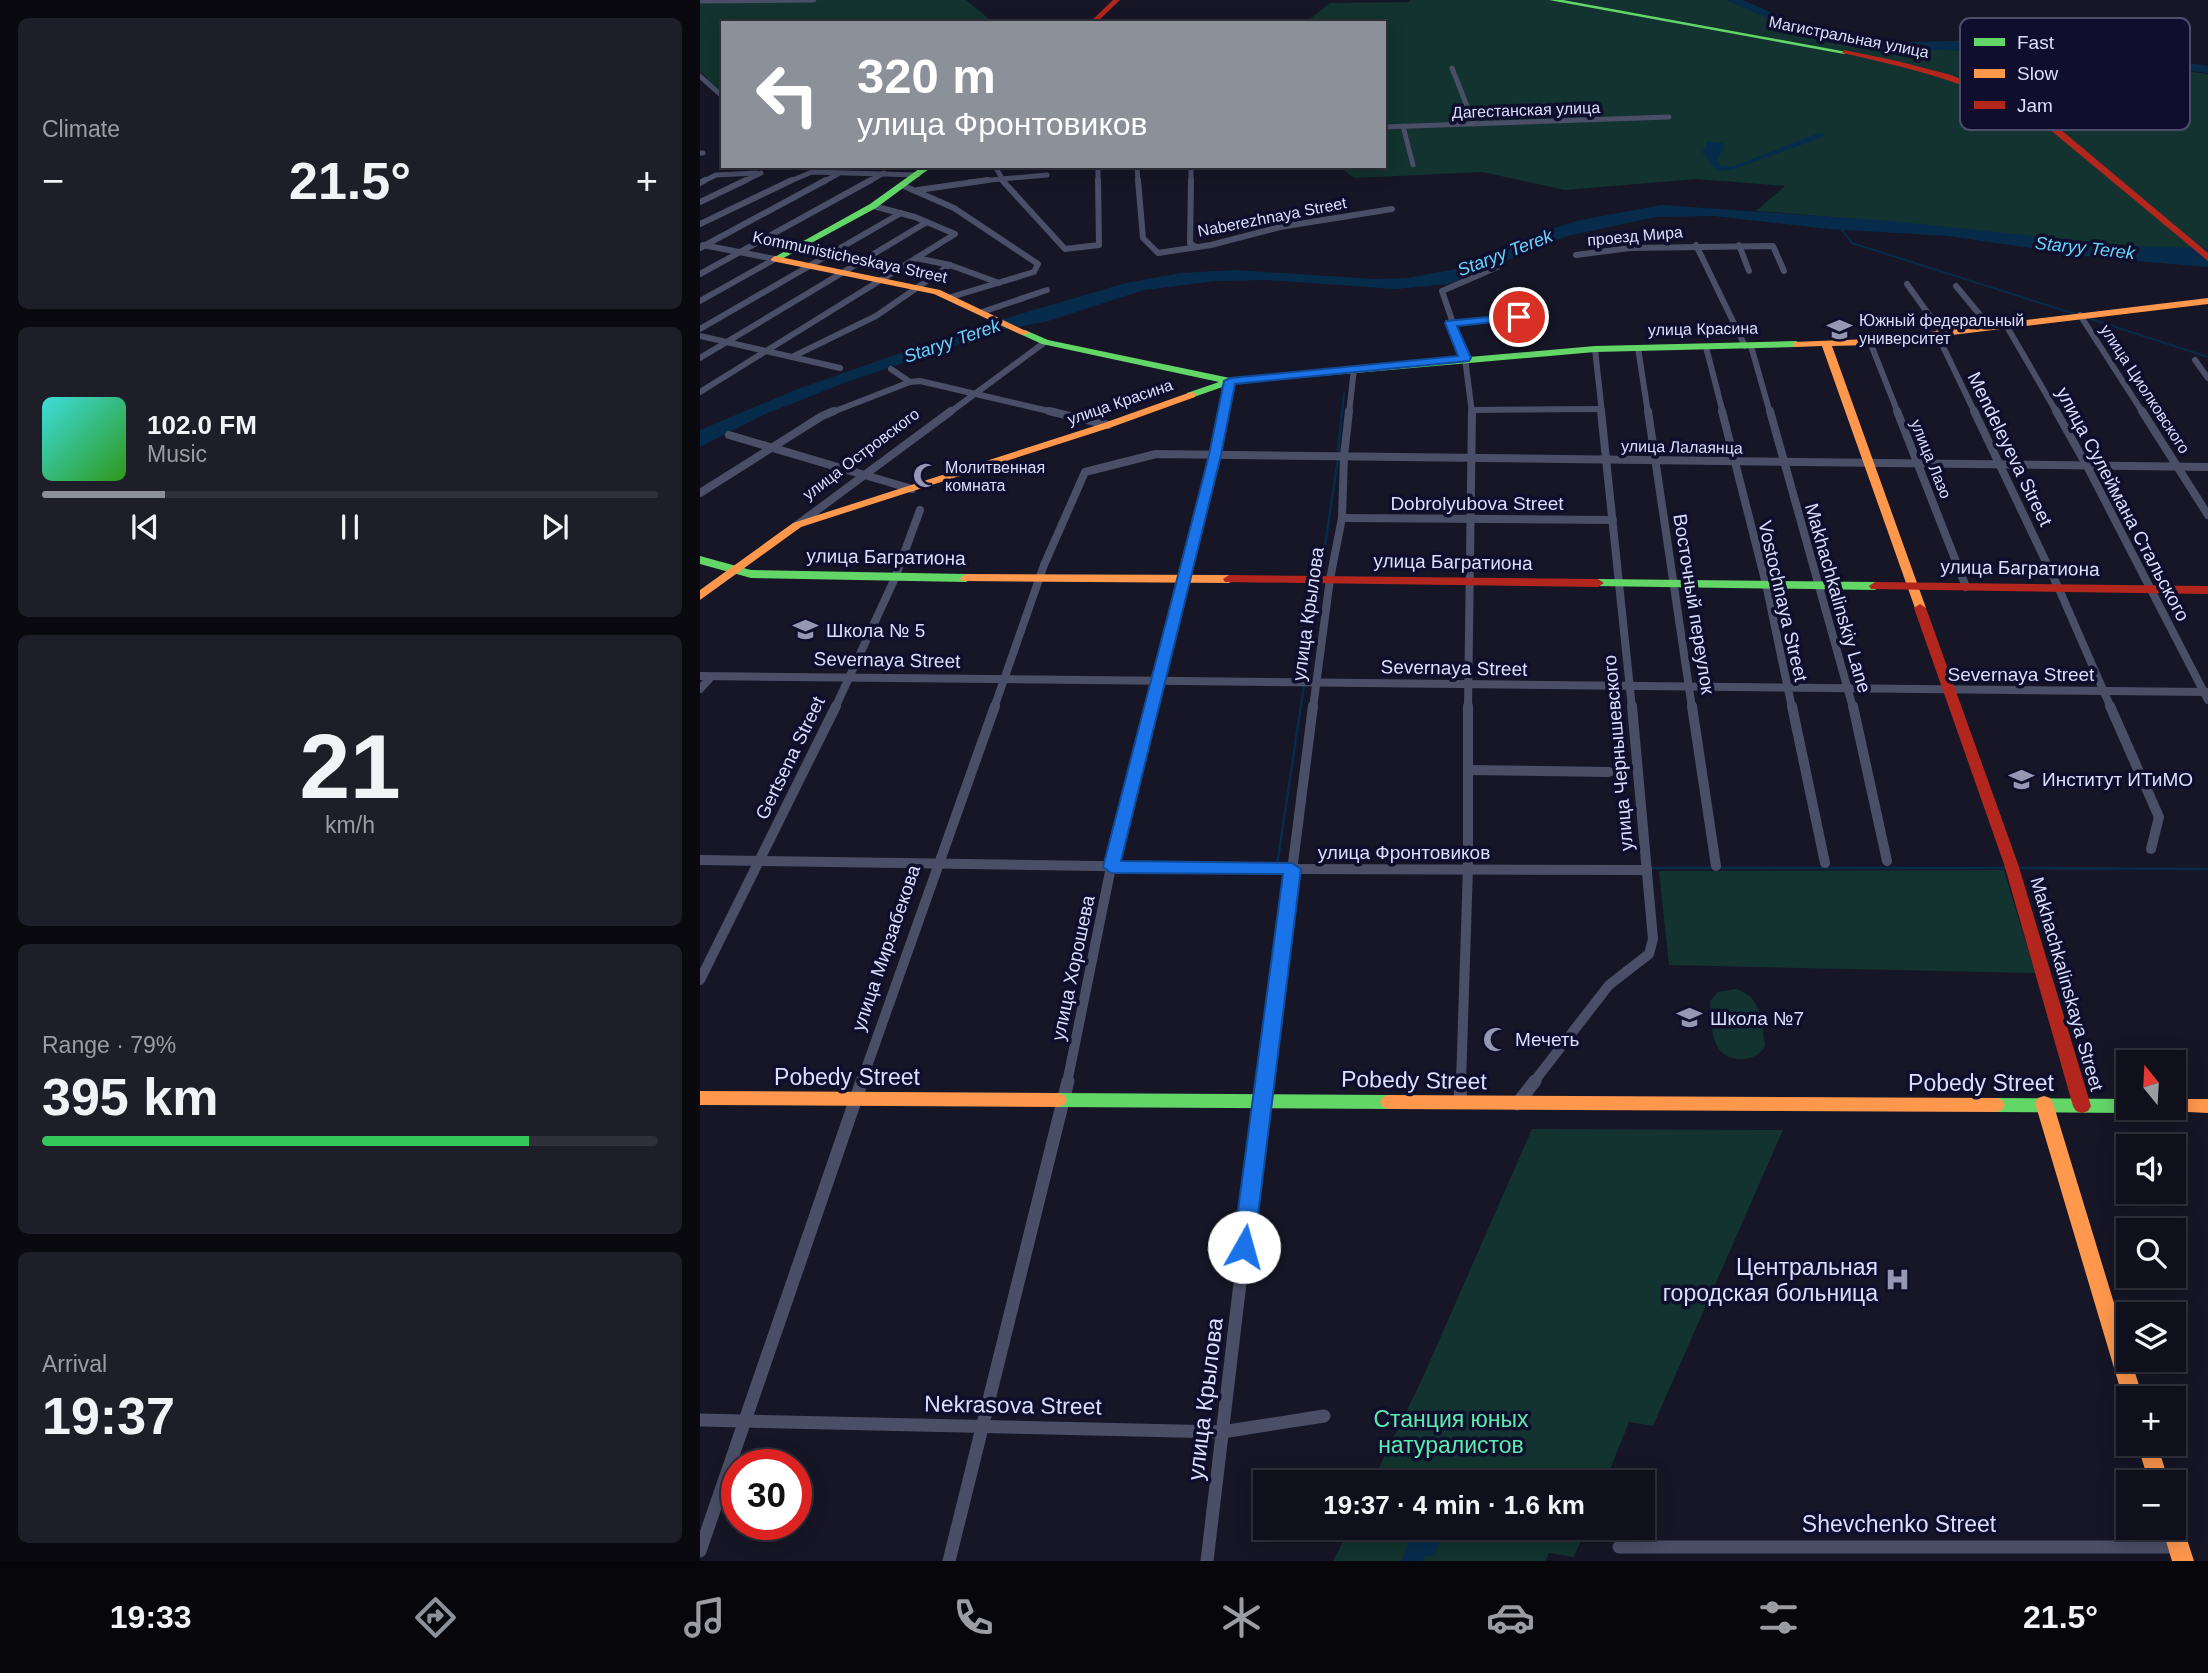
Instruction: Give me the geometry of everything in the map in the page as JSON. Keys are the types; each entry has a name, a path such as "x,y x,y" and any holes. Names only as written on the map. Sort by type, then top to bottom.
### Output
{"main road":[{"path":"1094,21 1113,4 1126,0"},
{"name":"Магистральная улица","path":"1552,0 1862,55 1924,68 1960,80"},
{"name":"Магистральная улица","path":"2056,130 2208,258"},
{"path":"775,258 873,206 917,179"},
{"name":"Kommunisticheskaya Street","path":"775,258 951,297 1045,342"},
{"name":"улица Красина","path":"797,525 1108,425 1230,381 1465,358 1595,349 1870,342 2208,301"},
{"path":"1045,342 1230,381"},
{"name":"Makhachkalinskaya Street","path":"1826,344 2013,869 2082,1105"},
{"name":"улица Островского","path":"700,596 797,525"},
{"name":"улица Багратиона","path":"700,560 751,574 895,578 1675,582 2208,590"},
{"name":"Pobedy Street","path":"700,1097 1460,1101 1517,1104"},
{"name":"Pobedy Street","path":"1261,1101 2116,1105"},
{"path":"2044,1104 2129,1386"},
{"path":"2186,1105 2208,1105"}],"street":[{"path":"700,1 814,0"},
{"path":"1452,68 1474,124"},
{"path":"700,76 721,95"},
{"name":"Дагестанская улица","path":"1386,125 1669,117"},
{"path":"1403,126 1413,165"},
{"path":"806,168 807,172 885,172 917,179 1001,180 1047,175"},
{"path":"996,168 1001,180 1065,249 1099,245 1098,168"},
{"path":"1024,168 1024,178"},
{"name":"Naberezhnaya Street","path":"1137,168 1143,238 1158,253 1280,227 1392,209"},
{"path":"1191,168 1190,243 1196,247"},
{"path":"700,224 812,172"},
{"path":"702,246 842,172"},
{"path":"700,274 885,172"},
{"path":"700,183 716,175 761,173 700,202"},
{"path":"917,179 1038,264 1034,272 951,297"},
{"path":"700,392 955,234 901,213 873,206"},
{"path":"700,329 901,213"},
{"path":"700,358 927,222"},
{"name":"проезд Мира","path":"1696,245 1748,346"},
{"path":"1739,245 1749,271"},
{"name":"Kommunisticheskaya Street","path":"702,246 775,258"},
{"name":"проезд Мира","path":"1576,256 1630,248 1773,246 1784,271"},
{"path":"700,301 775,258"},
{"path":"916,258 950,265 999,283"},
{"path":"792,357 876,316 950,265"},
{"path":"1460,1101 1468,867 1468,582 1472,410 1465,358 1450,323 1442,291 1502,265"},
{"path":"1907,284 1939,334"},
{"path":"1956,286 1990,327"},
{"path":"985,314 1047,290"},
{"path":"1450,323 1542,314"},
{"name":"улица Циолковского","path":"2080,315 2208,515"},
{"name":"улица Сулеймана Стальского","path":"2006,325 2087,466 2207,695"},
{"name":"Mendeleyeva Street","path":"1939,334 2059,589 2159,817 2151,849"},
{"path":"700,336 840,368"},
{"name":"улица Островского","path":"797,525 1045,342"},
{"name":"улица Лазо","path":"1870,342 1966,587"},
{"name":"Makhachkalinskiy Lane","path":"1748,346 1849,690 1887,861"},
{"name":"Vostochnaya Street","path":"1706,347 1766,584 1825,863"},
{"name":"Восточный переулок","path":"1638,348 1716,866"},
{"name":"улица Чернышевского","path":"1517,1104 1609,985 1649,954 1653,939 1595,349"},
{"path":"2195,360 2208,378"},
{"path":"891,369 910,382"},
{"name":"улица Крылова","path":"1207,1561 1261,1101 1331,579 1342,518 1354,369"},
{"path":"700,493 822,416 910,382 920,381 1108,425"},
{"name":"улица Хорошева","path":"949,1561 1063,1100 1111,867 1185,578 1230,381"},
{"path":"1472,410 1601,409"},
{"path":"729,435 912,489"},
{"name":"улица Лалаянца","path":"1156,454 2208,467"},
{"name":"улица Мирзабекова","path":"700,1551 748,1422 934,864 1005,679 1062,515 1085,472 1156,454"},
{"name":"Gertsena Street","path":"700,980 851,676 895,578 920,510"},
{"name":"Dobrolyubova Street","path":"1342,518 1613,520"},
{"name":"Severnaya Street","path":"705,677 851,676 2207,695"},
{"path":"700,689 705,677"},
{"path":"1469,770 1609,772"},
{"name":"улица Фронтовиков","path":"700,860 1111,867 1647,870"},
{"name":"Nekrasova Street","path":"700,1420 1222,1432 1324,1416"},
{"name":"Shevchenko Street","path":"1619,1546 2181,1554"}],"green space":[{"path":"700,0 966,0 992,21 721,21 721,94 700,71"},
{"path":"1727,0 1819,41 1866,48 1960,50 1960,130 2190,130 2190,72 2208,74 2208,249 2095,244 1756,211 1785,186 1696,179 1565,190 1482,172 1354,178 1342,168 1386,168 1386,21 1307,21 1330,3"},
{"path":"2004,870 2035,973 1669,965 1659,871"},
{"path":"1735,989 1751,998 1761,1020 1765,1046 1761,1052 1749,1058 1727,1056 1717,1046 1714,1036 1710,1001 1718,992"},
{"name":"Станция юных натуралистов","path":"1532,1129 1783,1130 1653,1426 1629,1422 1610,1470 1378,1470 1423,1377"},
{"path":"1344,1540 1581,1540 1574,1557 1549,1553 1545,1561 1333,1561"}],"water":[{"path":"1727,0 1743,0 1810,30 1854,41 1960,41 1960,50 1872,49 1818,41"},
{"path":"2190,63 2208,66 2208,73 2190,71"},
{"path":"1825,133 1823,137 1731,170 1717,171 1702,152 1706,141 1723,143 1717,161 1722,166 1734,166 1816,134"},
{"name":"Staryy Terek","path":"1661,205 1891,221 2129,246 2208,248 2208,267 2100,258 1948,236 1829,229 1714,216 1656,217 1567,236 1449,284 1396,289 1265,280 1216,281 1144,290 1045,322 1001,330 844,383 763,415 700,447 700,430 795,390 966,330 1126,283 1181,273 1235,270 1375,279 1408,278 1461,268 1527,237 1576,221"},
{"path":"1441,1540 1434,1557 1425,1555 1423,1561 1402,1561 1409,1541"}],"waterway":[{"path":"1841,229 1852,243 2075,314"},
{"path":"2088,318 2208,357"},
{"path":"1342,413 1344,393"},
{"path":"1338,453 1342,411"},
{"path":"1277,865 1338,459"},
{"path":"1650,868 1714,868"},
{"path":"1720,868 2008,868"},
{"path":"2018,868 2208,869"}],"traffic: fast":[{"path":"1552,0 1844,52"},
{"path":"775,259 873,206 926,168"},
{"path":"1025,333 1045,342 1230,381"},
{"path":"1191,395 1230,381 1595,349 1796,344"},
{"path":"700,560 751,574 966,578"},
{"path":"1598,583 1875,586"},
{"path":"1058,1100 1389,1102"},
{"path":"1996,1105 2116,1106"}],"traffic: slow":[{"path":"775,259 937,292 1025,333"},
{"path":"1796,344 1870,342 2208,301"},
{"path":"1826,344 1920,608"},
{"path":"700,596 797,525 1108,425 1191,395"},
{"path":"966,578 1229,579"},
{"path":"700,1098 1058,1100"},
{"path":"1389,1102 1996,1105"},
{"path":"2044,1103 2129,1386"},
{"path":"2186,1106 2208,1106"},
{"path":"2151,1456 2155,1470"},
{"path":"2177,1540 2183,1561"}],"traffic: jam":[{"path":"1094,21 1117,0"},
{"path":"1844,52 1923,69 1960,81"},
{"path":"2056,130 2208,258"},
{"path":"1229,579 1598,583"},
{"path":"1875,586 2208,590"},
{"path":"1920,608 2011,864 2082,1106"}],"place":[{"name":"Южный федеральный университет","path":"1839,329"},
{"name":"Молитвенная комната","path":"925,476"},
{"name":"Школа № 5","path":"806,630"},
{"name":"Институт ИТиМО","path":"2022,779"},
{"name":"Школа №7","path":"1690,1018"},
{"name":"Мечеть","path":"1495,1039"},
{"name":"Центральная городская больница","path":"1898,1280"}],"route":[{"path":"1244,1247 1292,869 1111,867 1185,578 1230,381 1465,358 1450,323 1519,317"}]}
